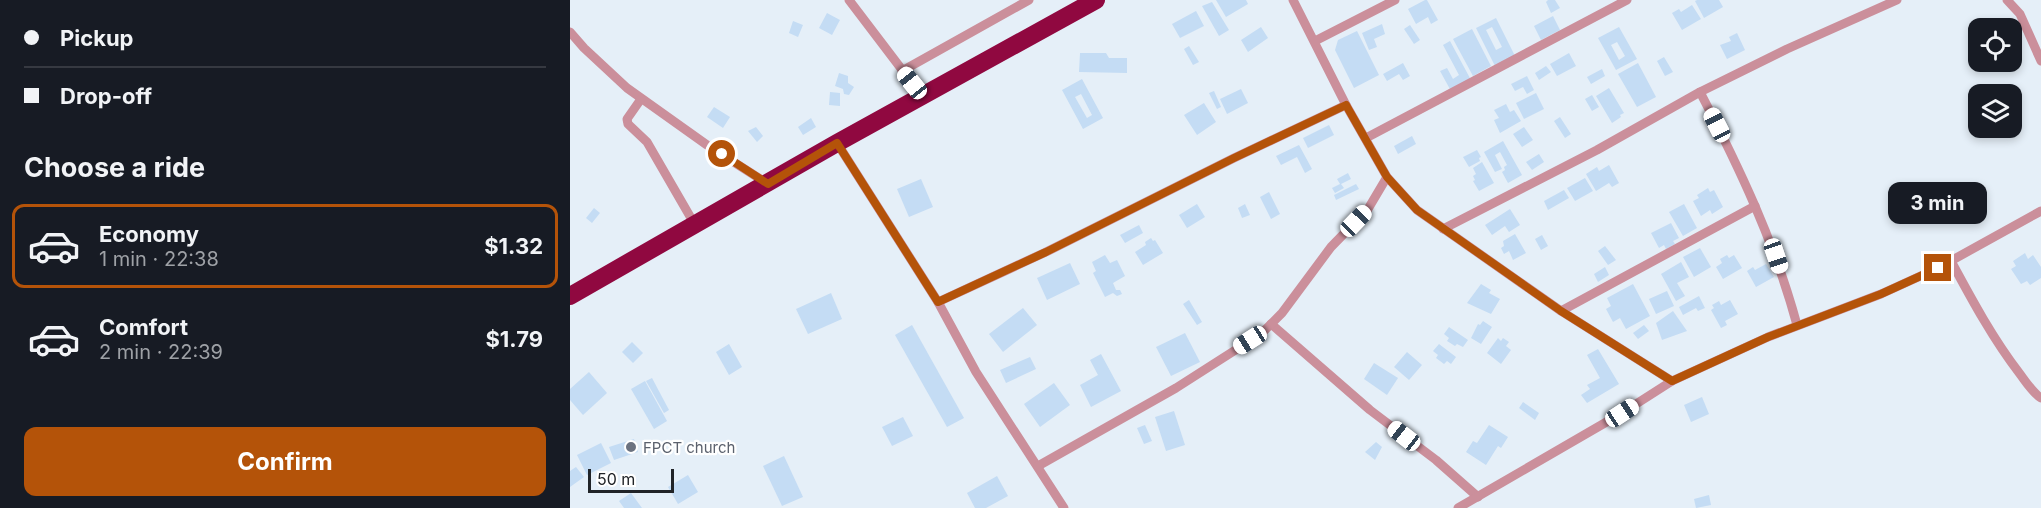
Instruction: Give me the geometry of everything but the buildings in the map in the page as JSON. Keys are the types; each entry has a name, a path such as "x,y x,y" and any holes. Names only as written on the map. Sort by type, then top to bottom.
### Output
{"highway":[{"path":"570,296 837,143 1096,0"}],"street":[{"path":"849,0 922,96"},
{"path":"902,71 1029,0"},
{"path":"1293,0 1346,105 1387,177 1417,210 1561,311 1672,381"},
{"path":"1315,41 1395,0"},
{"path":"1366,138 1627,0"},
{"path":"1443,229 1597,150 1700,92 1787,49 1897,0"},
{"path":"2007,0 2020,14 2041,61"},
{"path":"570,32 614,77 641,99 768,184"},
{"path":"1700,92 1734,158 1776,256 1797,325"},
{"path":"641,99 627,119 627,124 647,142 695,225"},
{"path":"938,302 1046,252 1346,105"},
{"path":"837,143 938,302 976,372 1064,508"},
{"path":"1038,465 1176,388 1262,333 1282,313 1331,247 1368,209 1387,177"},
{"path":"1561,311 1755,206"},
{"path":"1458,508 1622,413 1672,381 1797,325 1881,294 1951,261 2041,211"},
{"path":"1951,261 1968,294 2011,363 2041,398"},
{"path":"1271,324 1370,410 1442,465 1478,496"}],"place":[{"name":"FPCT church","path":"631,447"}],"route":[{"path":"722,154 768,184 837,143 938,302 1046,252 1346,105 1387,177 1417,210 1561,311 1672,381 1768,337 1881,294 1938,268"}]}
